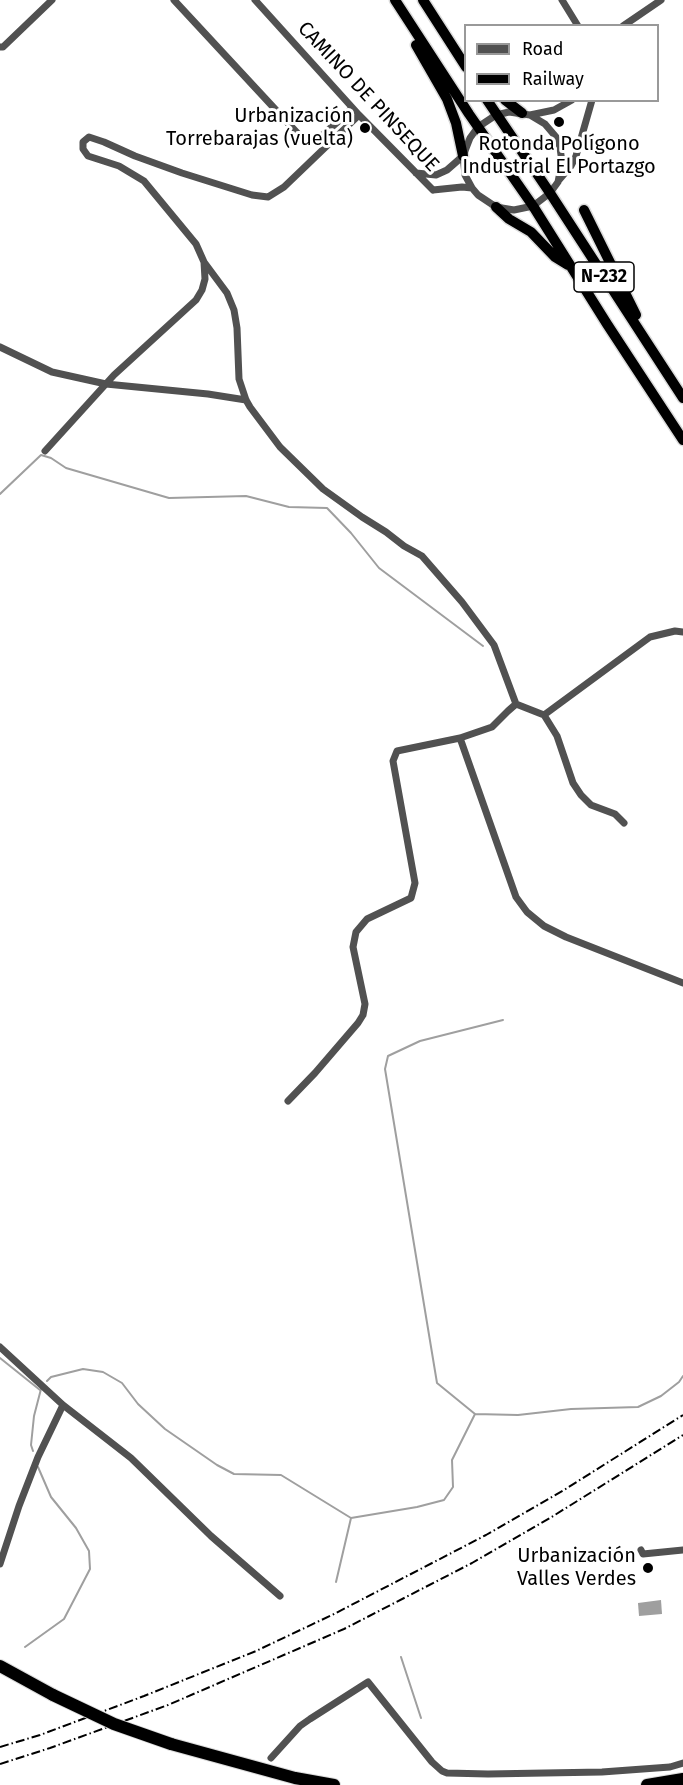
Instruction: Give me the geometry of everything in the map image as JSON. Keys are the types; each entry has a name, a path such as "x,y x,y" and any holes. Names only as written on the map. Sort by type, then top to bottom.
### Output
{"highway":[{"name":"N-232","path":"393,0 532,206 683,440"},
{"path":"393,0 447,99 456,123 463,156"},
{"path":"424,0 464,56"},
{"path":"424,0 464,65"},
{"name":"N-232","path":"488,102 683,398"},
{"path":"508,102 526,114"},
{"path":"496,207 509,219 531,232 555,257 571,267"},
{"path":"584,210 659,360"},
{"path":"0,1666 52,1695 114,1724 171,1744 295,1778 334,1785"},
{"path":"647,1785 683,1779"}],"street":[{"path":"0,46 3,47 52,0"},
{"path":"174,0 300,136 310,142 318,139 352,108"},
{"name":"CAMINO DE PINSEQUE","path":"255,0 352,108 433,190"},
{"path":"562,0 577,24"},
{"path":"631,23 661,0"},
{"path":"568,102 554,110 526,114 509,112 496,115 478,127 470,138 463,156 465,175 472,188 496,207 514,210 532,206 550,193 571,166 591,102"},
{"path":"526,114 545,124 556,137 562,162 558,182"},
{"path":"359,115 284,187 268,197 252,195 182,173 89,137 83,142 83,149 88,156 118,166 144,182 196,244 204,262 227,293 234,310 239,379 246,400 280,447 323,489 404,546 422,556 462,602 494,645 516,704 544,715 557,736 573,783 581,795 591,805 615,814 624,823"},
{"path":"416,173 436,175 447,170 463,156"},
{"path":"436,175 433,190 472,188"},
{"path":"45,451 106,384 196,300 205,279 204,262"},
{"path":"0,347 52,372 106,384 246,400"},
{"path":"544,715 650,637 675,631 683,632"},
{"path":"288,1101 363,1015 365,1004 353,947 356,932 368,919 411,898 415,883 393,761 397,752 460,738 492,727 516,704"},
{"path":"460,738 516,897 527,912 544,926 566,937 683,983"},
{"path":"0,1347 63,1405 131,1458 212,1536 280,1596"},
{"path":"0,1564 35,1464 63,1405"},
{"path":"640,1550 643,1554 683,1550"},
{"path":"272,1758 300,1726 368,1682 432,1762 447,1773 602,1772 670,1767 683,1763"}],"shaded area":[{"path":"661,1600 662,1614 639,1616 638,1603"}],"waterway":[{"path":"0,494 41,455 51,458 66,468 169,498 246,496 289,507 327,508 379,568 483,646"},
{"path":"503,1020 420,1041 388,1056 385,1069 437,1383 475,1414 518,1415 571,1409 638,1407 661,1396 683,1376"},
{"path":"0,1358 40,1390"},
{"path":"47,1381 51,1377 83,1369 103,1372 122,1383 138,1404 165,1429 217,1465 234,1474 281,1475 351,1518 444,1500 453,1487 452,1460 475,1414"},
{"path":"33,1451 31,1445 34,1416 41,1389"},
{"path":"25,1647 64,1619 90,1569 89,1551 76,1528 51,1497 38,1467"},
{"path":"336,1582 351,1518"},
{"path":"401,1657 421,1718"}],"railway":[{"path":"0,1747 40,1735 144,1696 256,1651 334,1614 486,1535 564,1490 683,1415"},
{"path":"0,1764 168,1705 344,1629 472,1563 550,1518 683,1435"}],"place":[{"name":"Rotonda Polígono Industrial El Portazgo","path":"559,122"},
{"name":"Urbanización Torrebarajas (vuelta)","path":"365,128"},
{"name":"Urbanización Valles Verdes","path":"648,1568"}]}
